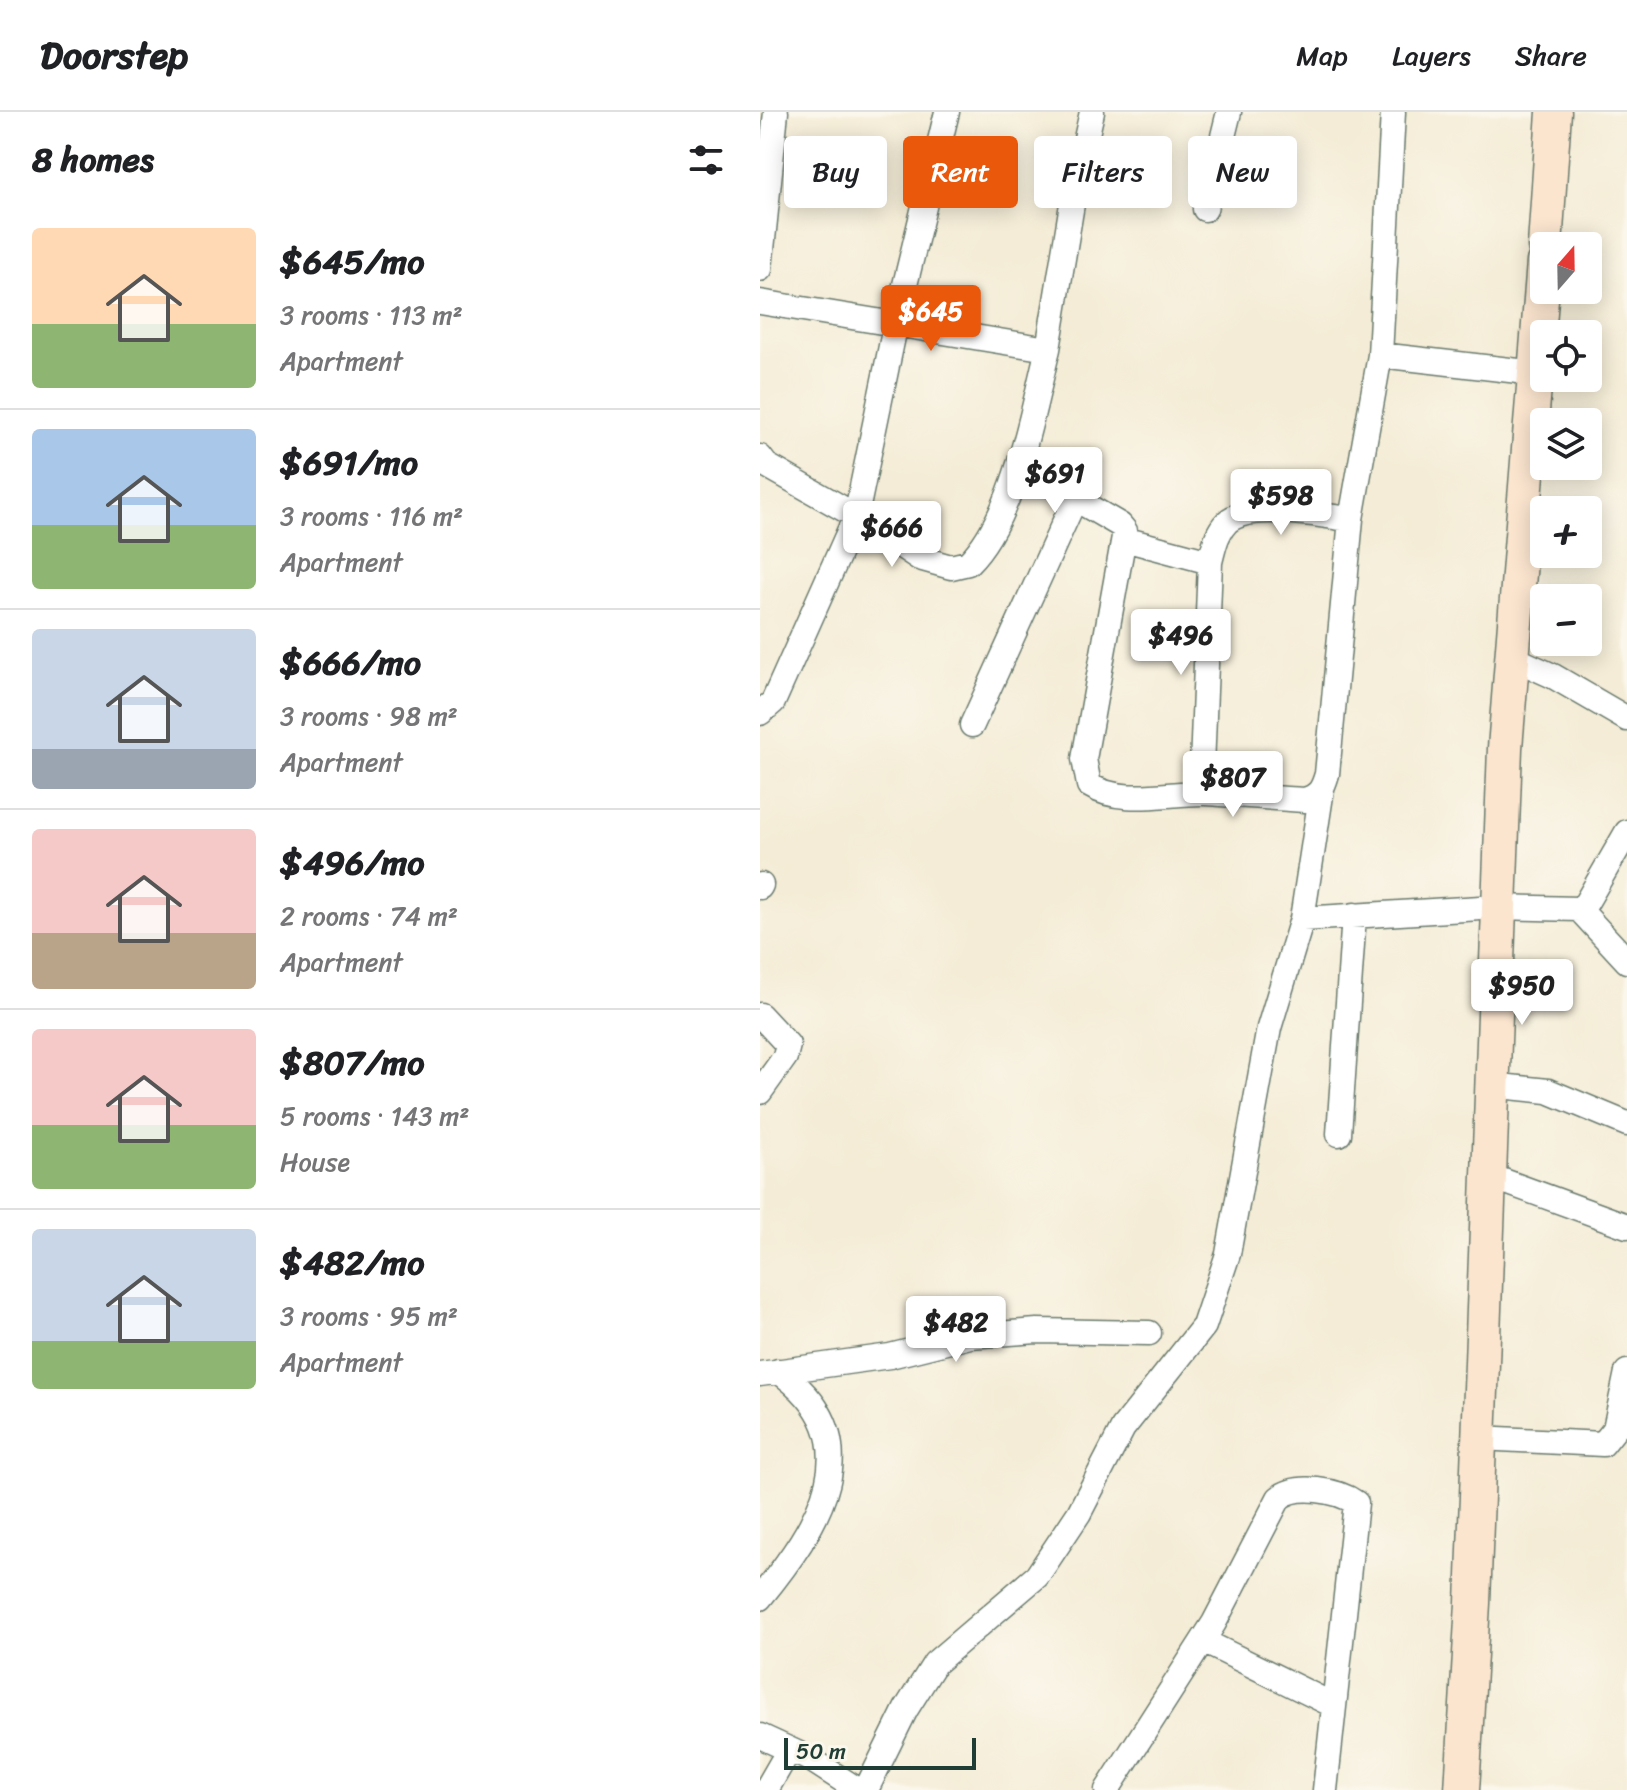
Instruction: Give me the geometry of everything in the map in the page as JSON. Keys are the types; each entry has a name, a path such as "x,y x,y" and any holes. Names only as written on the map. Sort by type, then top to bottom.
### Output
{"street":[{"path":"760,269 776,112"},
{"path":"760,713 773,702 856,516 896,322 947,112"},
{"path":"760,457 766,465 932,564 951,567 968,563 991,532 1019,466 1048,349 1071,207 1092,112"},
{"path":"1205,209 1229,112"},
{"path":"866,1790 906,1709 935,1663 1037,1576 1079,1513 1123,1428 1204,1326 1228,1254 1269,1028 1302,919 1322,789 1351,519 1380,355 1393,112"},
{"path":"1546,232 1554,112"},
{"path":"760,302 1048,349"},
{"path":"1380,355 1530,372"},
{"path":"1462,1790 1497,907 1511,657 1534,392"},
{"path":"1019,466 1120,525 1124,539 1084,759 1089,785 1109,794 1150,796 1201,793 1305,800 1315,797 1322,789"},
{"path":"972,725 1075,499"},
{"path":"1201,793 1210,562 1216,537 1236,515 1252,510 1351,519"},
{"path":"1124,539 1210,562"},
{"path":"1511,657 1553,676 1627,719"},
{"path":"1579,909 1624,847"},
{"path":"1302,919 1497,907 1579,909 1627,961"},
{"path":"1339,1134 1354,915"},
{"path":"760,1015 788,1045 785,1057 760,1092"},
{"path":"1490,1085 1548,1091 1627,1124"},
{"path":"1487,1175 1627,1226"},
{"path":"769,1372 890,1356 970,1336 1037,1331 1149,1333"},
{"path":"760,1598 802,1547 819,1514 828,1485 830,1462 825,1423 797,1384 769,1372"},
{"path":"1478,1438 1603,1444 1615,1429 1627,1372"},
{"path":"1107,1790 1203,1641 1279,1498 1295,1489 1346,1496 1356,1503 1357,1513 1325,1790"},
{"path":"1203,1641 1333,1705"},
{"path":"760,1736 810,1759 858,1790"},
{"path":"766,1790 789,1750"}]}
